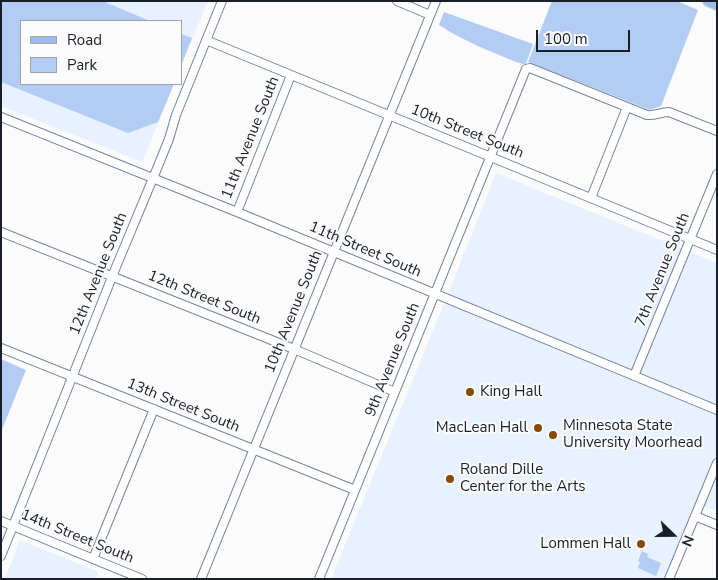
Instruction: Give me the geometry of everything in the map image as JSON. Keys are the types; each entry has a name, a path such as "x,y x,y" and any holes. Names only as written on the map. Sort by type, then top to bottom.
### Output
{"main road":[{"path":"708,1 717,5"}],"street":[{"name":"12th Avenue South","path":"1,556 222,1"},
{"path":"397,1 430,15"},
{"name":"10th Avenue South","path":"201,579 436,1"},
{"name":"10th Street South","path":"206,40 717,250"},
{"name":"9th Avenue South","path":"318,579 526,69 530,68 627,107"},
{"name":"11th Avenue South","path":"237,212 291,75"},
{"path":"591,198 627,107 652,116 669,112 717,131"},
{"name":"11th Street South","path":"1,117 717,410"},
{"name":"7th Avenue South","path":"634,376 717,174"},
{"name":"12th Street South","path":"1,232 294,349 395,392"},
{"name":"13th Street South","path":"1,348 355,490"},
{"path":"93,559 154,409"},
{"path":"669,579 717,463"},
{"path":"695,516 717,525"},
{"name":"14th Street South","path":"1,521 142,579"}],"shaded area":[{"path":"1,1 208,1 182,64 182,20 20,20 20,85 174,85 142,162 1,106"},
{"name":"Minnesota State University Moorhead","path":"496,173 717,263 717,511 695,503 664,579 331,579"},
{"path":"20,540 99,572 96,579 5,579"}],"green space":[{"path":"1,1 107,1 107,3 148,20 20,20 20,85 174,85 158,122 128,133 1,82"},
{"path":"552,1 677,1 698,10 661,106 650,110 528,62"},
{"path":"444,12 533,44 526,64 516,62 477,45 439,25"},
{"path":"182,34 192,38 182,63"},
{"path":"1,359 26,370 1,432"},
{"path":"642,551 648,554 647,557 661,563 656,576 638,568 640,562 638,561"}],"place":[{"name":"King Hall","path":"470,392"},
{"name":"MacLean Hall","path":"538,428"},
{"name":"Minnesota State University Moorhead","path":"553,435"},
{"name":"Roland Dille Center for the Arts","path":"450,479"},
{"name":"Lommen Hall","path":"641,544"}]}
